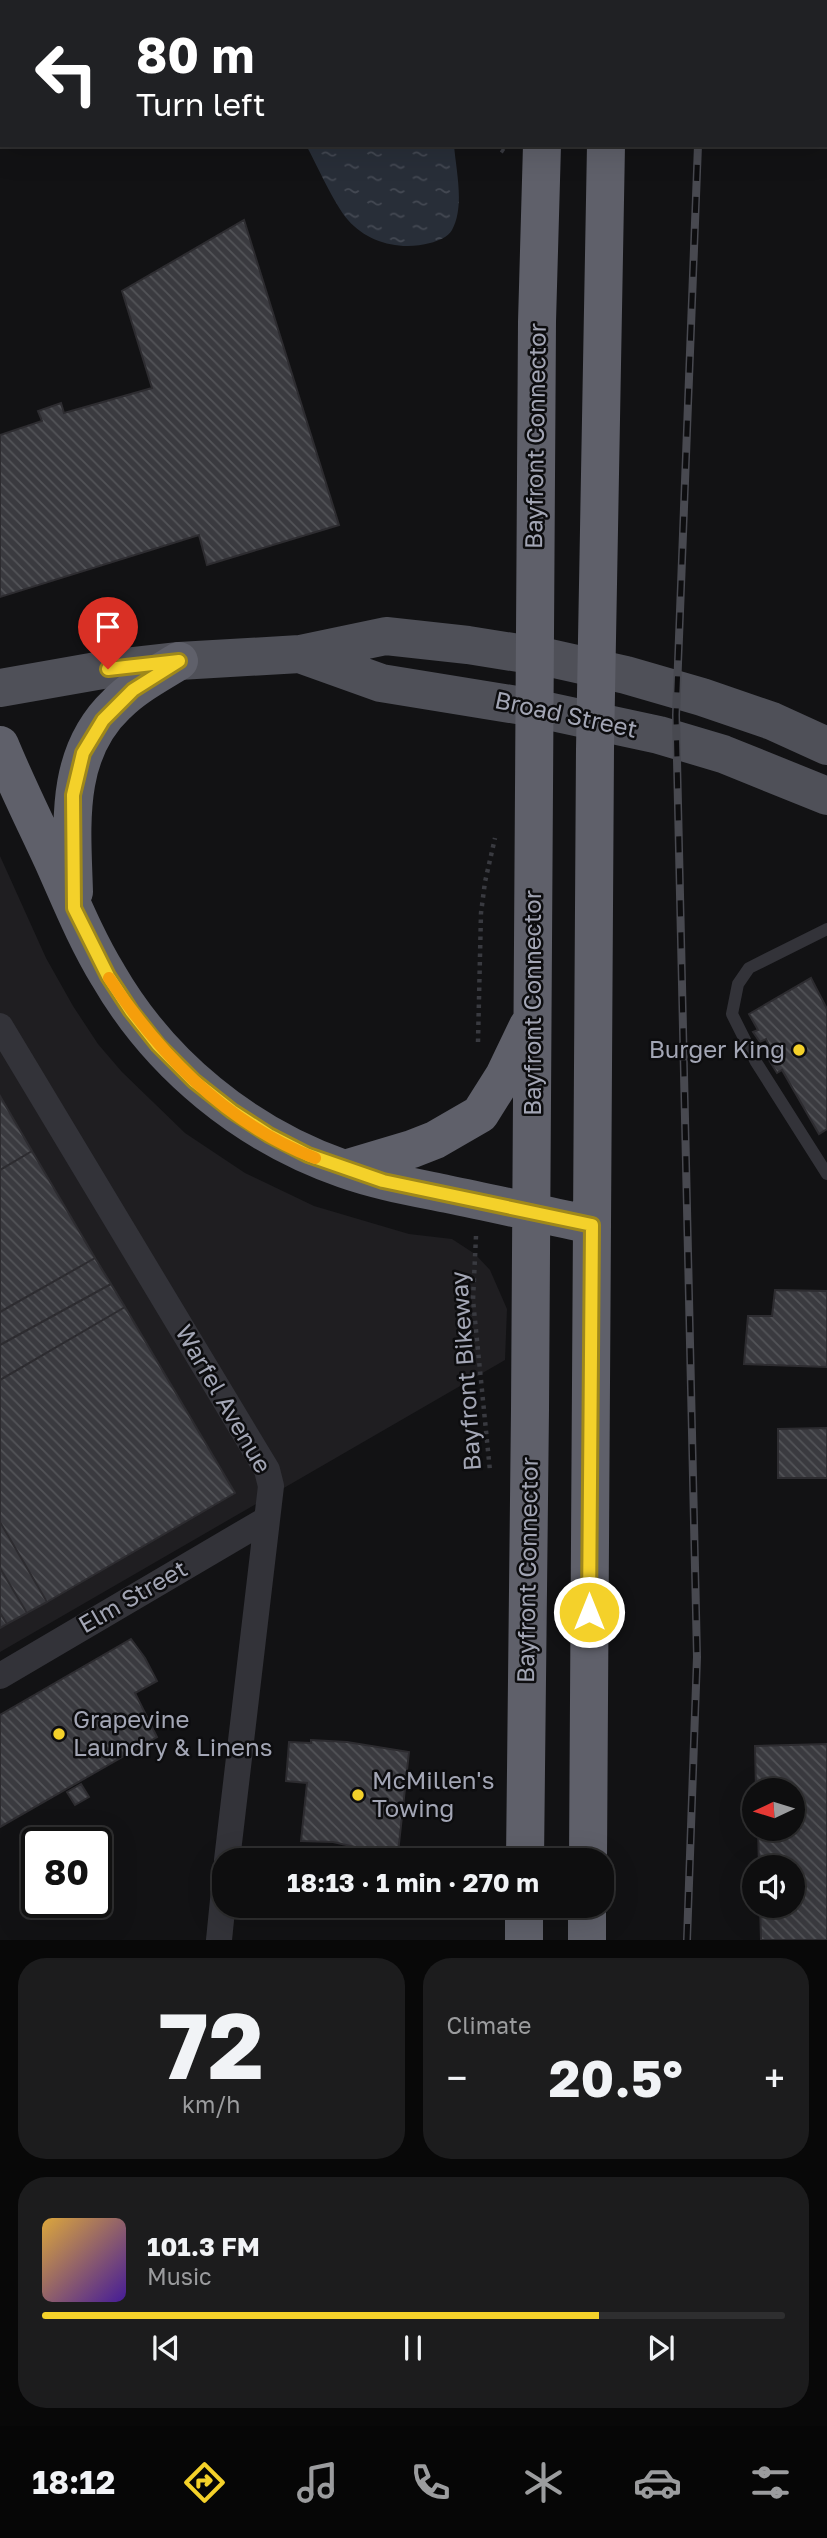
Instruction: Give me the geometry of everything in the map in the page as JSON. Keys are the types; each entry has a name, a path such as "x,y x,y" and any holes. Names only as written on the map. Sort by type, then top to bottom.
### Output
{"highway":[{"path":"588,1848 594,792 606,147"},
{"name":"Bayfront Connector","path":"524,149 537,322 525,1848"},
{"path":"74,908 73,795 83,753 103,720 117,704 133,690 179,661"},
{"path":"0,745 108,976 158,1045 194,1081 232,1111 269,1135 308,1155 345,1169 383,1181 592,1225"},
{"path":"345,1169 435,1140 480,1114 504,1076 533,1015"},
{"path":"524,1918 524,1940"},
{"path":"587,1918 587,1940"}],"main road":[{"name":"Broad Street","path":"0,688 96,671 179,661 300,654 387,636 550,658 626,675 772,721 827,746"},
{"name":"Broad Street","path":"300,654 381,682 518,704 659,735 723,754 827,796"}],"street":[{"name":"Warfel Avenue","path":"0,1027 262,1461 271,1486 228,1848"},
{"name":"Elm Street","path":"0,1676 267,1519"},
{"path":"219,1940 221,1918"}],"lane":[{"path":"827,929 749,968 738,984 732,1014 757,1062 827,1174"}],"path":[{"path":"478,1047 481,913 496,833"},
{"name":"Bayfront Bikeway","path":"478,1201 474,1300 490,1474"}],"shaded area":[{"path":"0,856 46,958 98,1044 122,1072 185,1133 245,1173 314,1206 409,1234 452,1239 475,1254 490,1270 507,1309 505,1360 0,1652"}],"water":[{"path":"307,147 454,147 459,199 456,221 445,237 436,241 408,246 375,239 348,220 331,195"}],"building":[{"path":"244,220 339,525 207,565 199,535 0,597 0,435 42,421 38,411 61,403 64,413 152,388 122,291"},
{"name":"Burger King","path":"811,978 827,1009 827,1129 819,1134 782,1070 777,1073 769,1060 775,1057 766,1039 760,1042 753,1032 758,1030 749,1014"},
{"path":"0,1096 32,1151 0,1170"},
{"path":"32,1151 95,1258 0,1312 0,1170"},
{"path":"95,1258 111,1284 0,1345 0,1312"},
{"path":"111,1284 125,1307 0,1380 0,1345"},
{"path":"775,1290 827,1291 827,1367 744,1364 748,1316 772,1316"},
{"path":"125,1307 235,1493 47,1602 0,1522 0,1380"},
{"path":"827,1428 827,1478 778,1478 778,1429"},
{"path":"0,1522 47,1602 27,1613 0,1568"},
{"path":"0,1568 27,1613 7,1624 0,1613"},
{"path":"0,1613 7,1624 0,1628"},
{"path":"131,1639 157,1681 135,1693 157,1737 0,1827 0,1715"},
{"path":"311,1740 347,1742 409,1752 399,1848 360,1848 333,1842 301,1841 307,1783 286,1781 289,1742 311,1743"},
{"path":"827,1744 827,1940 761,1940 760,1918 805,1918 805,1855 759,1855 758,1841 805,1841 805,1778 756,1778 755,1746"},
{"path":"81,1784 89,1797 75,1805 67,1792"}],"railway":[{"path":"687,1940 697,1657 676,715 698,147"}],"slow traffic":[{"path":"109,978 158,1045 194,1081 232,1111 269,1135 315,1158"}],"place":[{"name":"Burger King","path":"799,1050"},
{"name":"Grapevine Laundry & Linens","path":"59,1734"},
{"name":"McMillen's Towing","path":"358,1795"}],"route":[{"path":"108,669 179,661 133,690 103,720 83,753 73,795 74,908 108,976 158,1045 194,1081 232,1111 269,1135 308,1155 383,1181 592,1225 589,1612"}]}
